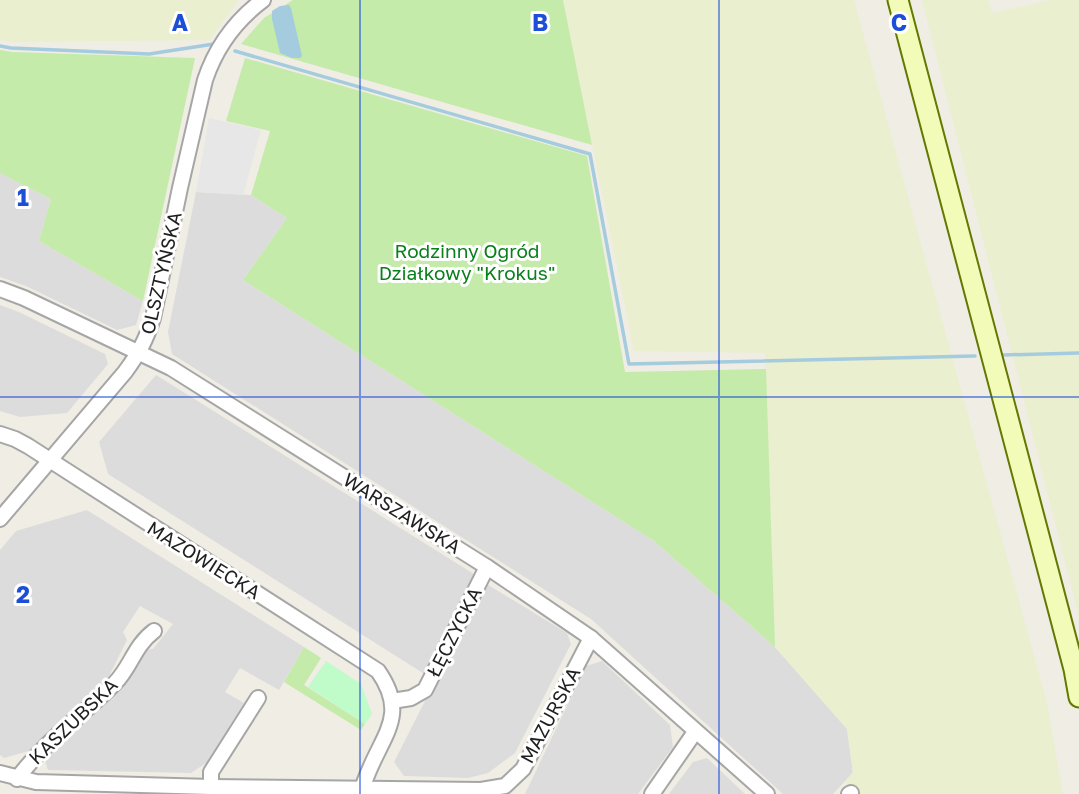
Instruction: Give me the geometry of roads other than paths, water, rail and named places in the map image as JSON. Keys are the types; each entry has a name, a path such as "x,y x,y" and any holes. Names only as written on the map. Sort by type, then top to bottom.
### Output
{"main road":[{"path":"898,0 1074,669 1079,697"}],"street":[{"name":"OLSZTYŃSKA","path":"0,519 139,353 147,339 210,65 233,28 263,0"},
{"name":"WARSZAWSKA","path":"0,289 170,368 487,567 591,638 767,794"},
{"name":"MAZOWIECKA","path":"0,434 17,440 378,671 387,685 392,701"},
{"name":"ŁĘCZYCKA","path":"392,701 411,698 425,690 487,567"},
{"name":"KASZUBSKA","path":"17,779 29,762 117,680 143,639 154,631"},
{"name":"MAZURSKA","path":"0,773 36,782 362,792 481,790 505,786 523,769 591,638"},
{"path":"211,787 211,772 258,698"},
{"path":"362,792 393,719 392,701"},
{"path":"652,794 695,732"}],"water":[{"path":"289,5 302,56 300,58 280,53 272,19 272,11"}],"waterway":[{"path":"0,46 149,54 214,44"},
{"path":"235,51 590,154 629,364 975,356"},
{"path":"1002,355 1079,353"}],"park label":[{"name":"Rodzinny Ogród Działkowy \"Krokus\"","path":"467,262"}]}
